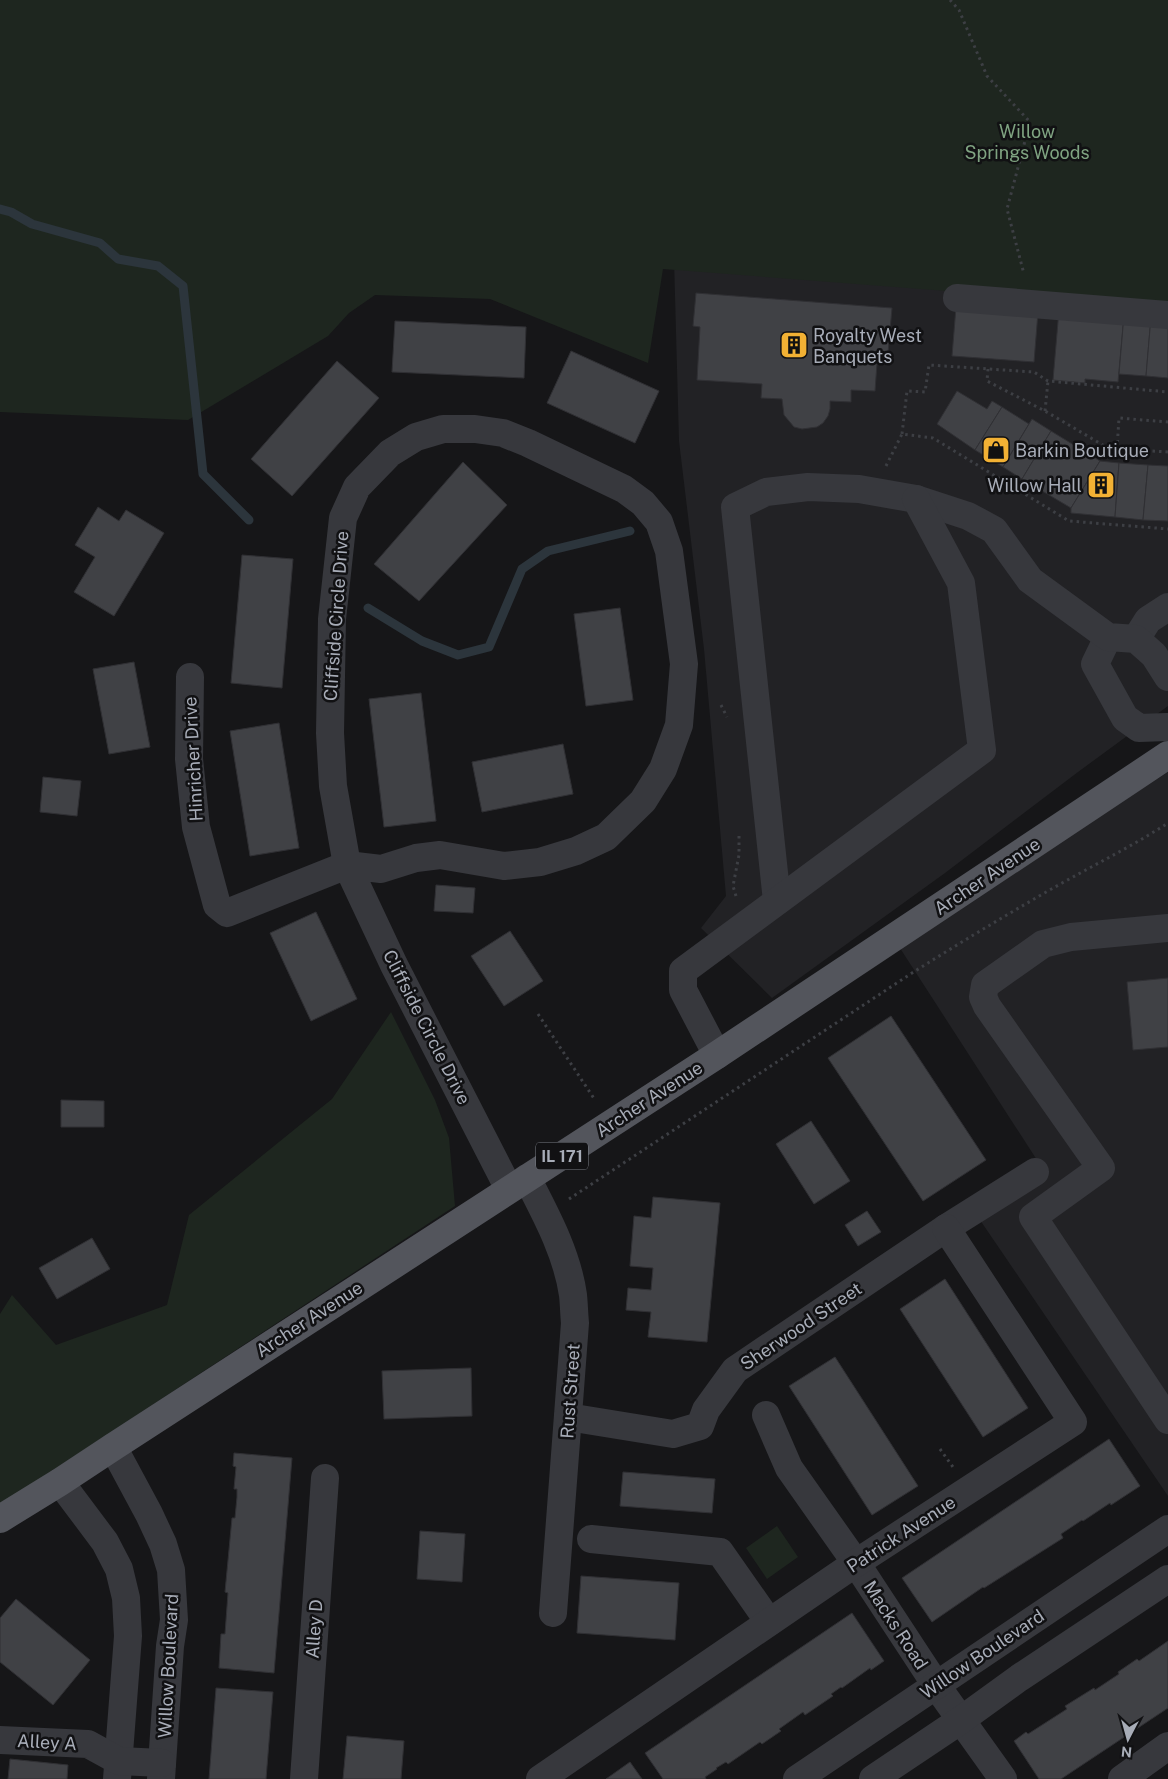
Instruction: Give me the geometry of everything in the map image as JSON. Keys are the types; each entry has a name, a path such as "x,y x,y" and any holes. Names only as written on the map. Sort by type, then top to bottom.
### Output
{"main road":[{"name":"Archer Avenue","path":"0,1519 60,1482 1165,763"}],"street":[{"path":"957,298 1168,315"},
{"name":"Cliffside Circle Drive","path":"347,864 381,868 416,858 440,856 504,866 540,862 576,851 606,837 643,801 663,769 679,724 684,664 669,551 659,522 643,503 624,489 503,433 475,428 444,429 416,437 390,453 357,487 343,518 332,619 330,733 333,786 347,864 394,965 518,1183"},
{"path":"777,901 735,507 766,492 808,487 874,491 916,499 968,516 994,530 1030,580 1108,637 1136,639 1154,656 1168,677"},
{"path":"716,1055 683,990 683,971 982,750 961,583 916,499"},
{"path":"1136,639 1148,620 1168,607"},
{"path":"1108,637 1095,664 1125,718 1139,728 1168,727"},
{"name":"Hinricher Drive","path":"190,677 189,760 196,827 217,905 227,913 347,864"},
{"path":"1168,928 1071,937 1043,944 985,985 983,997 987,1006 1101,1168 1033,1217 1168,1420"},
{"name":"Sherwood Street","path":"568,1417 673,1434 700,1426 706,1410 735,1370 946,1228 1035,1172"},
{"name":"Rust Street","path":"518,1183 557,1240 573,1295 575,1322 553,1613"},
{"name":"Patrick Avenue","path":"540,1779 856,1563 1073,1422 946,1228"},
{"name":"Macks Road","path":"766,1415 789,1468 856,1563 936,1685 1003,1779"},
{"name":"Willow Boulevard","path":"113,1447 164,1544 171,1570 174,1620 170,1646 162,1771"},
{"name":"Alley D","path":"304,1779 325,1478"},
{"path":"60,1482 105,1542 119,1569 126,1598 128,1636 118,1770 162,1771"},
{"name":"Willow Boulevard","path":"797,1779 1168,1529"},
{"path":"590,1539 720,1552 769,1622"},
{"path":"874,1779 1019,1678 1168,1579"},
{"name":"Alley A","path":"0,1740 88,1744 118,1770"},
{"path":"1122,1779 1168,1746"}],"path":[{"path":"950,0 959,10 987,76 1030,122 1007,209 1032,304"},
{"path":"874,491 902,434 907,391 925,392 929,365 1034,372 1048,381 1168,392"},
{"path":"988,369 987,381 1045,411 1108,448 1168,452"},
{"path":"1045,411 1048,381"},
{"path":"1116,448 1119,418 1168,422"},
{"path":"902,434 933,438 1069,521 1168,529"},
{"path":"567,1201 919,968 1019,908 1126,850 1168,823"},
{"path":"538,1014 598,1105"}],"shaded area":[{"path":"674,259 1168,292 1168,706 945,873 772,998 701,928 726,896 704,649 679,441"},
{"path":"1168,772 1168,1496 980,1220 1046,1174 898,945"}],"green space":[{"name":"Willow Springs Woods","path":"0,0 1168,0 1168,308 663,269 648,363 490,299 375,295 349,313 328,336 188,420 0,412"},
{"path":"391,1012 435,1100 449,1138 455,1206 0,1505 0,1314 12,1295 56,1345 167,1305 189,1215 332,1099"},
{"path":"777,1526 798,1557 767,1579 746,1548"}],"building":[{"name":"Royalty West Banquets","path":"696,293 892,308 887,364 877,363 875,391 851,390 851,402 830,401 828,416 823,423 817,427 802,429 794,427 784,415 782,399 761,398 762,384 697,380 700,327 693,326"},
{"path":"956,307 1038,312 1034,362 952,356"},
{"path":"1059,310 1124,315 1118,382 1085,379 1085,383 1053,380"},
{"path":"1124,315 1151,317 1146,376 1119,374"},
{"path":"1151,317 1168,319 1168,378 1146,376"},
{"path":"395,321 526,327 524,378 392,372"},
{"path":"571,351 659,391 635,443 547,403"},
{"path":"337,361 379,398 292,496 251,459"},
{"path":"957,391 987,409 992,401 1002,407 975,450 937,424"},
{"path":"1002,407 1029,424 1003,467 975,450"},
{"path":"1032,419 1051,431 1022,479 1003,467"},
{"path":"1051,431 1100,461 1071,508 1022,479"},
{"name":"Willow Hall","path":"1100,461 1119,463 1115,517 1071,513 1071,508"},
{"path":"463,462 507,505 419,601 374,564"},
{"path":"1119,463 1148,465 1143,520 1115,517"},
{"path":"1148,465 1168,466 1168,521 1143,520"},
{"path":"98,507 119,521 126,510 164,533 114,616 74,592 95,557 75,545"},
{"path":"242,555 293,559 282,688 231,683"},
{"path":"620,608 633,700 586,706 574,614"},
{"path":"134,662 150,747 109,754 93,669"},
{"path":"421,693 436,821 384,827 369,699"},
{"path":"279,723 299,848 250,856 230,731"},
{"path":"563,744 573,794 482,812 472,762"},
{"path":"43,777 81,781 77,816 40,812"},
{"path":"436,885 475,888 473,913 434,911"},
{"path":"316,912 357,999 311,1021 270,933"},
{"path":"510,931 543,981 504,1006 471,956"},
{"path":"1168,978 1168,1047 1133,1050 1127,982"},
{"path":"891,1016 986,1160 923,1201 828,1058"},
{"path":"61,1100 104,1101 104,1127 61,1127"},
{"path":"811,1121 850,1181 814,1204 776,1144"},
{"path":"653,1197 720,1203 707,1342 648,1337 651,1312 626,1310 628,1288 651,1290 653,1268 630,1266 634,1216 651,1218"},
{"path":"867,1211 881,1232 858,1246 845,1225"},
{"path":"92,1238 110,1269 57,1299 39,1268"},
{"path":"945,1279 1028,1408 983,1437 900,1309"},
{"path":"835,1357 918,1486 872,1515 789,1386"},
{"path":"471,1368 472,1416 384,1419 382,1371"},
{"path":"1109,1439 1140,1486 1111,1505 1110,1503 1082,1520 1061,1534 1063,1538 983,1587 932,1622 902,1578"},
{"path":"234,1453 292,1458 274,1673 219,1668 221,1634 225,1634 228,1593 225,1592 232,1518 235,1518 237,1497 237,1489 234,1489 236,1467 233,1466"},
{"path":"623,1472 715,1479 712,1513 620,1506"},
{"path":"420,1531 465,1534 462,1582 417,1579"},
{"path":"581,1576 679,1583 675,1640 577,1633"},
{"path":"16,1599 90,1660 53,1705 0,1662 0,1618"},
{"path":"852,1613 884,1661 841,1687 831,1694 833,1696 805,1715 803,1712 762,1744 760,1742 728,1764 726,1762 716,1768 705,1777 706,1779 663,1779 645,1753"},
{"path":"1168,1641 1168,1708 1061,1779 1039,1779 1014,1741 1026,1732 1028,1734 1067,1709 1065,1706 1094,1688 1095,1690 1137,1659 1139,1661"},
{"path":"216,1688 273,1692 266,1779 209,1779"},
{"path":"347,1736 404,1741 401,1779 343,1779"},
{"path":"10,1759 68,1765 67,1779 8,1779"},
{"path":"630,1762 642,1779 606,1779"}],"waterway":[{"path":"0,209 11,212 32,224 100,243 118,259 158,266 183,286 203,474 249,520"},
{"path":"368,608 422,641 458,655 489,647 522,569 548,551 630,531"}],"place":[{"name":"Royalty West Banquets","path":"794,345"},
{"name":"Barkin Boutique","path":"996,450"},
{"name":"Willow Hall","path":"1101,485"}]}
